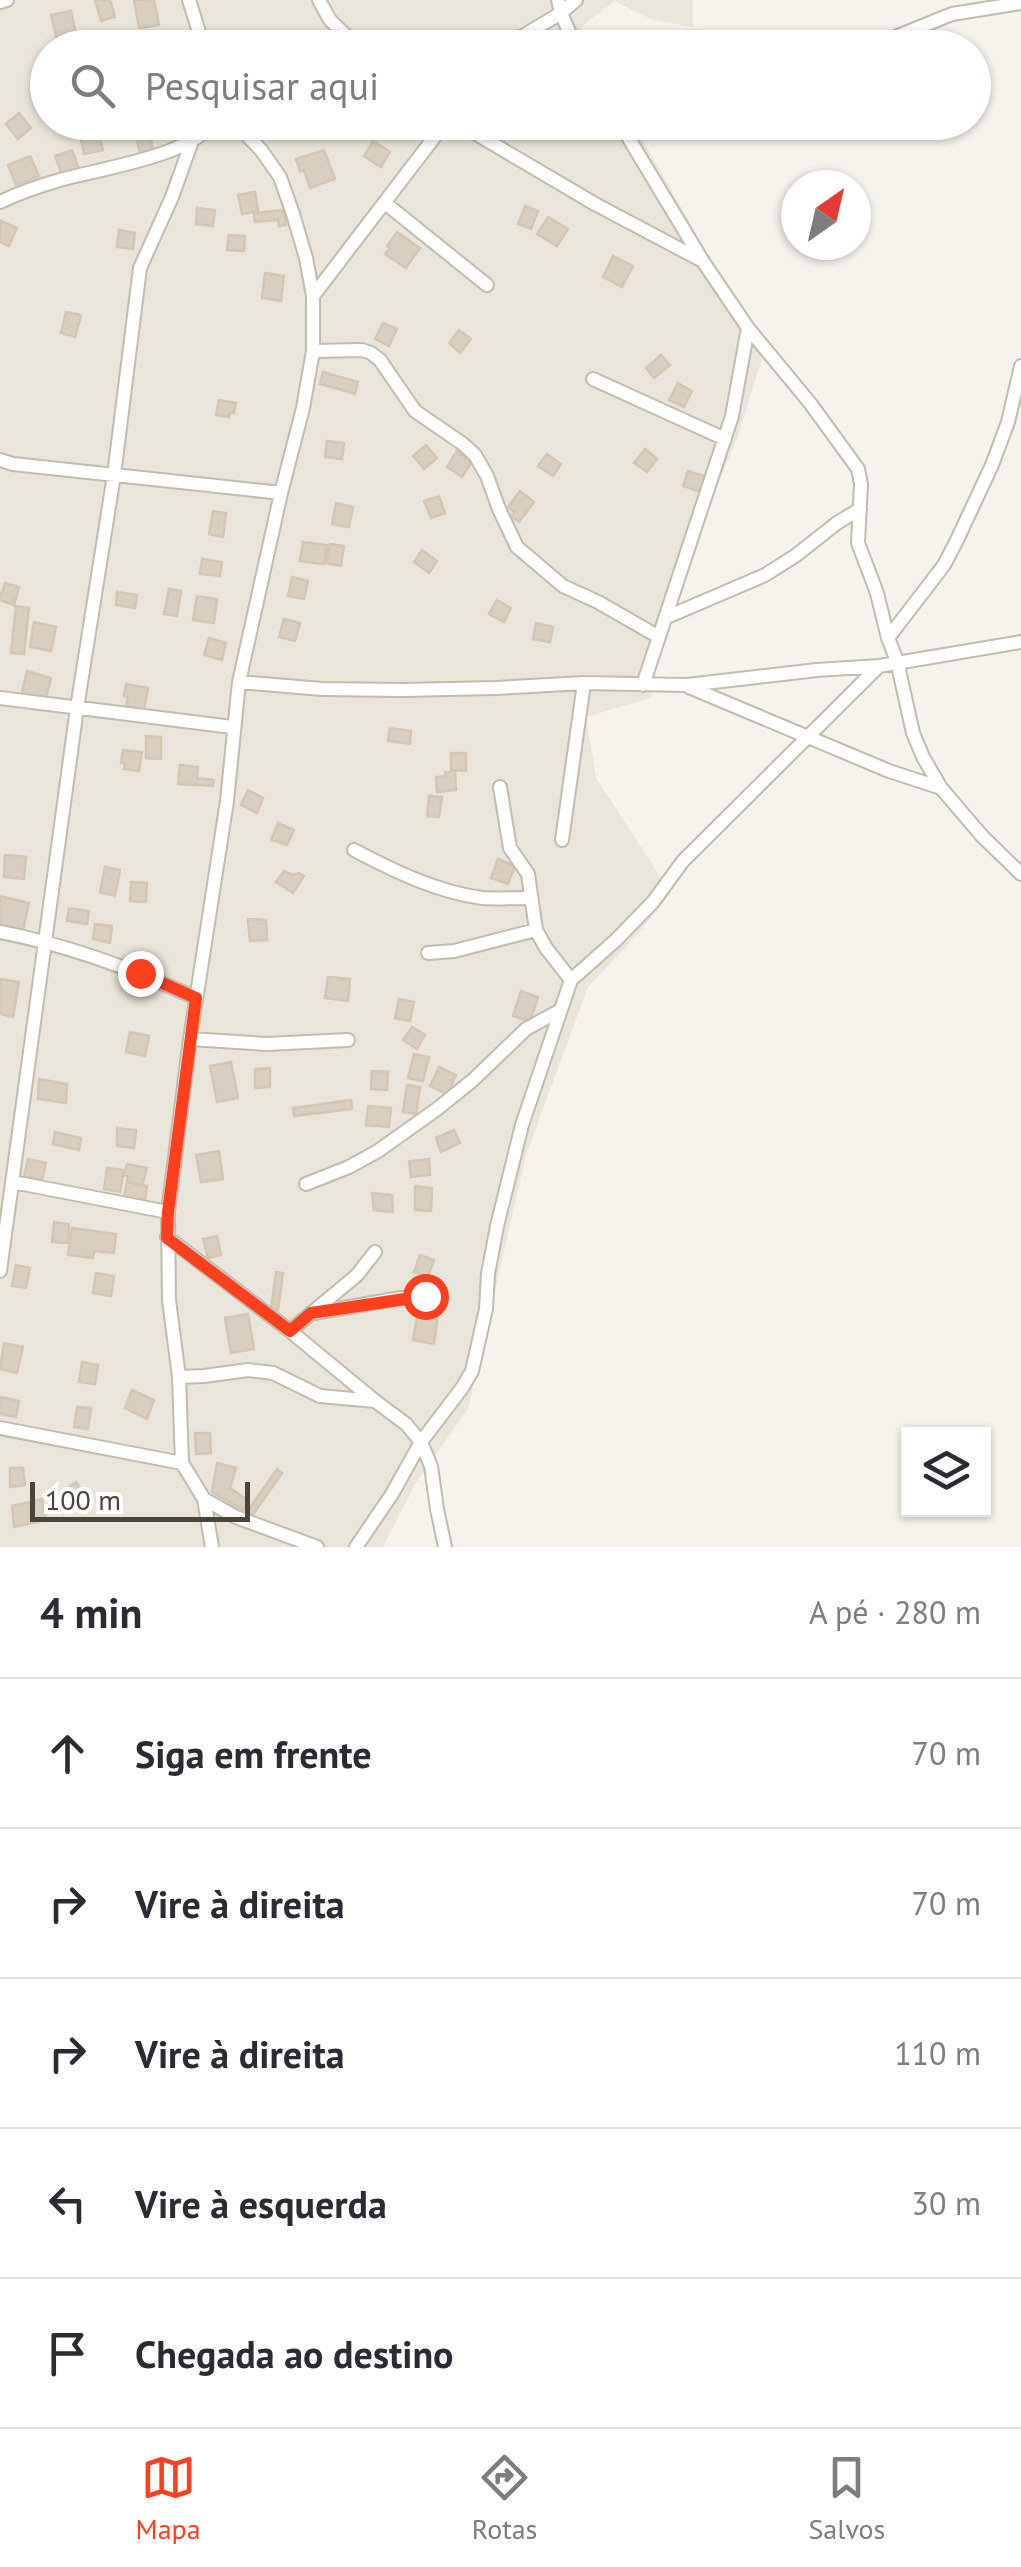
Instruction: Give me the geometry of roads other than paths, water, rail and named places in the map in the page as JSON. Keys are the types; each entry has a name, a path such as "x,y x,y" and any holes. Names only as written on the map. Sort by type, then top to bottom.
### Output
{"street":[{"path":"189,0 198,30"},
{"path":"320,0 340,30"},
{"path":"533,30 560,6 576,0"},
{"path":"913,30 952,14 1021,2"},
{"path":"560,6 569,30"},
{"path":"0,202 195,140"},
{"path":"212,1547 204,1499 182,1462 179,1377 169,1300 168,1212 227,801 238,682 296,440 313,350 313,296 306,258 280,178 251,140"},
{"path":"313,296 432,140"},
{"path":"487,140 595,204 702,260"},
{"path":"630,140 748,328 858,469 858,543 898,661 913,733 941,788 1021,874"},
{"path":"0,1271 140,268 192,142"},
{"path":"384,203 486,285"},
{"path":"643,685 725,439 748,328"},
{"path":"313,350 362,350 380,360 415,411 475,455 516,548 563,586 658,637"},
{"path":"888,638 944,565 957,540 1003,436 1021,366"},
{"path":"592,379 725,439"},
{"path":"0,460 281,493"},
{"path":"667,617 766,574 860,509"},
{"path":"238,682 403,690 584,683 687,686 878,666 1021,642"},
{"path":"356,1547 472,1371 486,1309 497,1226 522,1125 570,980 616,940 683,861 878,666"},
{"path":"562,840 584,683"},
{"path":"687,686 889,771 941,788"},
{"path":"0,698 232,727"},
{"path":"500,787 510,848 528,874 536,930 570,980"},
{"path":"354,850 450,892 484,898 531,898"},
{"path":"428,953 470,948 536,930"},
{"path":"0,932 45,940 140,973 196,998"},
{"path":"306,1184 378,1151 461,1090 526,1029 559,1011"},
{"path":"190,1039 267,1044 348,1040"},
{"path":"12,1182 168,1212"},
{"path":"167,1238 406,1424 422,1442 431,1466 446,1547"},
{"path":"290,1331 357,1275 376,1252"},
{"path":"311,1313 425,1296"},
{"path":"179,1377 248,1370 272,1373 320,1396 375,1400"},
{"path":"0,1428 182,1462"},
{"path":"204,1499 236,1516 317,1547"},
{"path":"200,1547 209,1531"}]}
